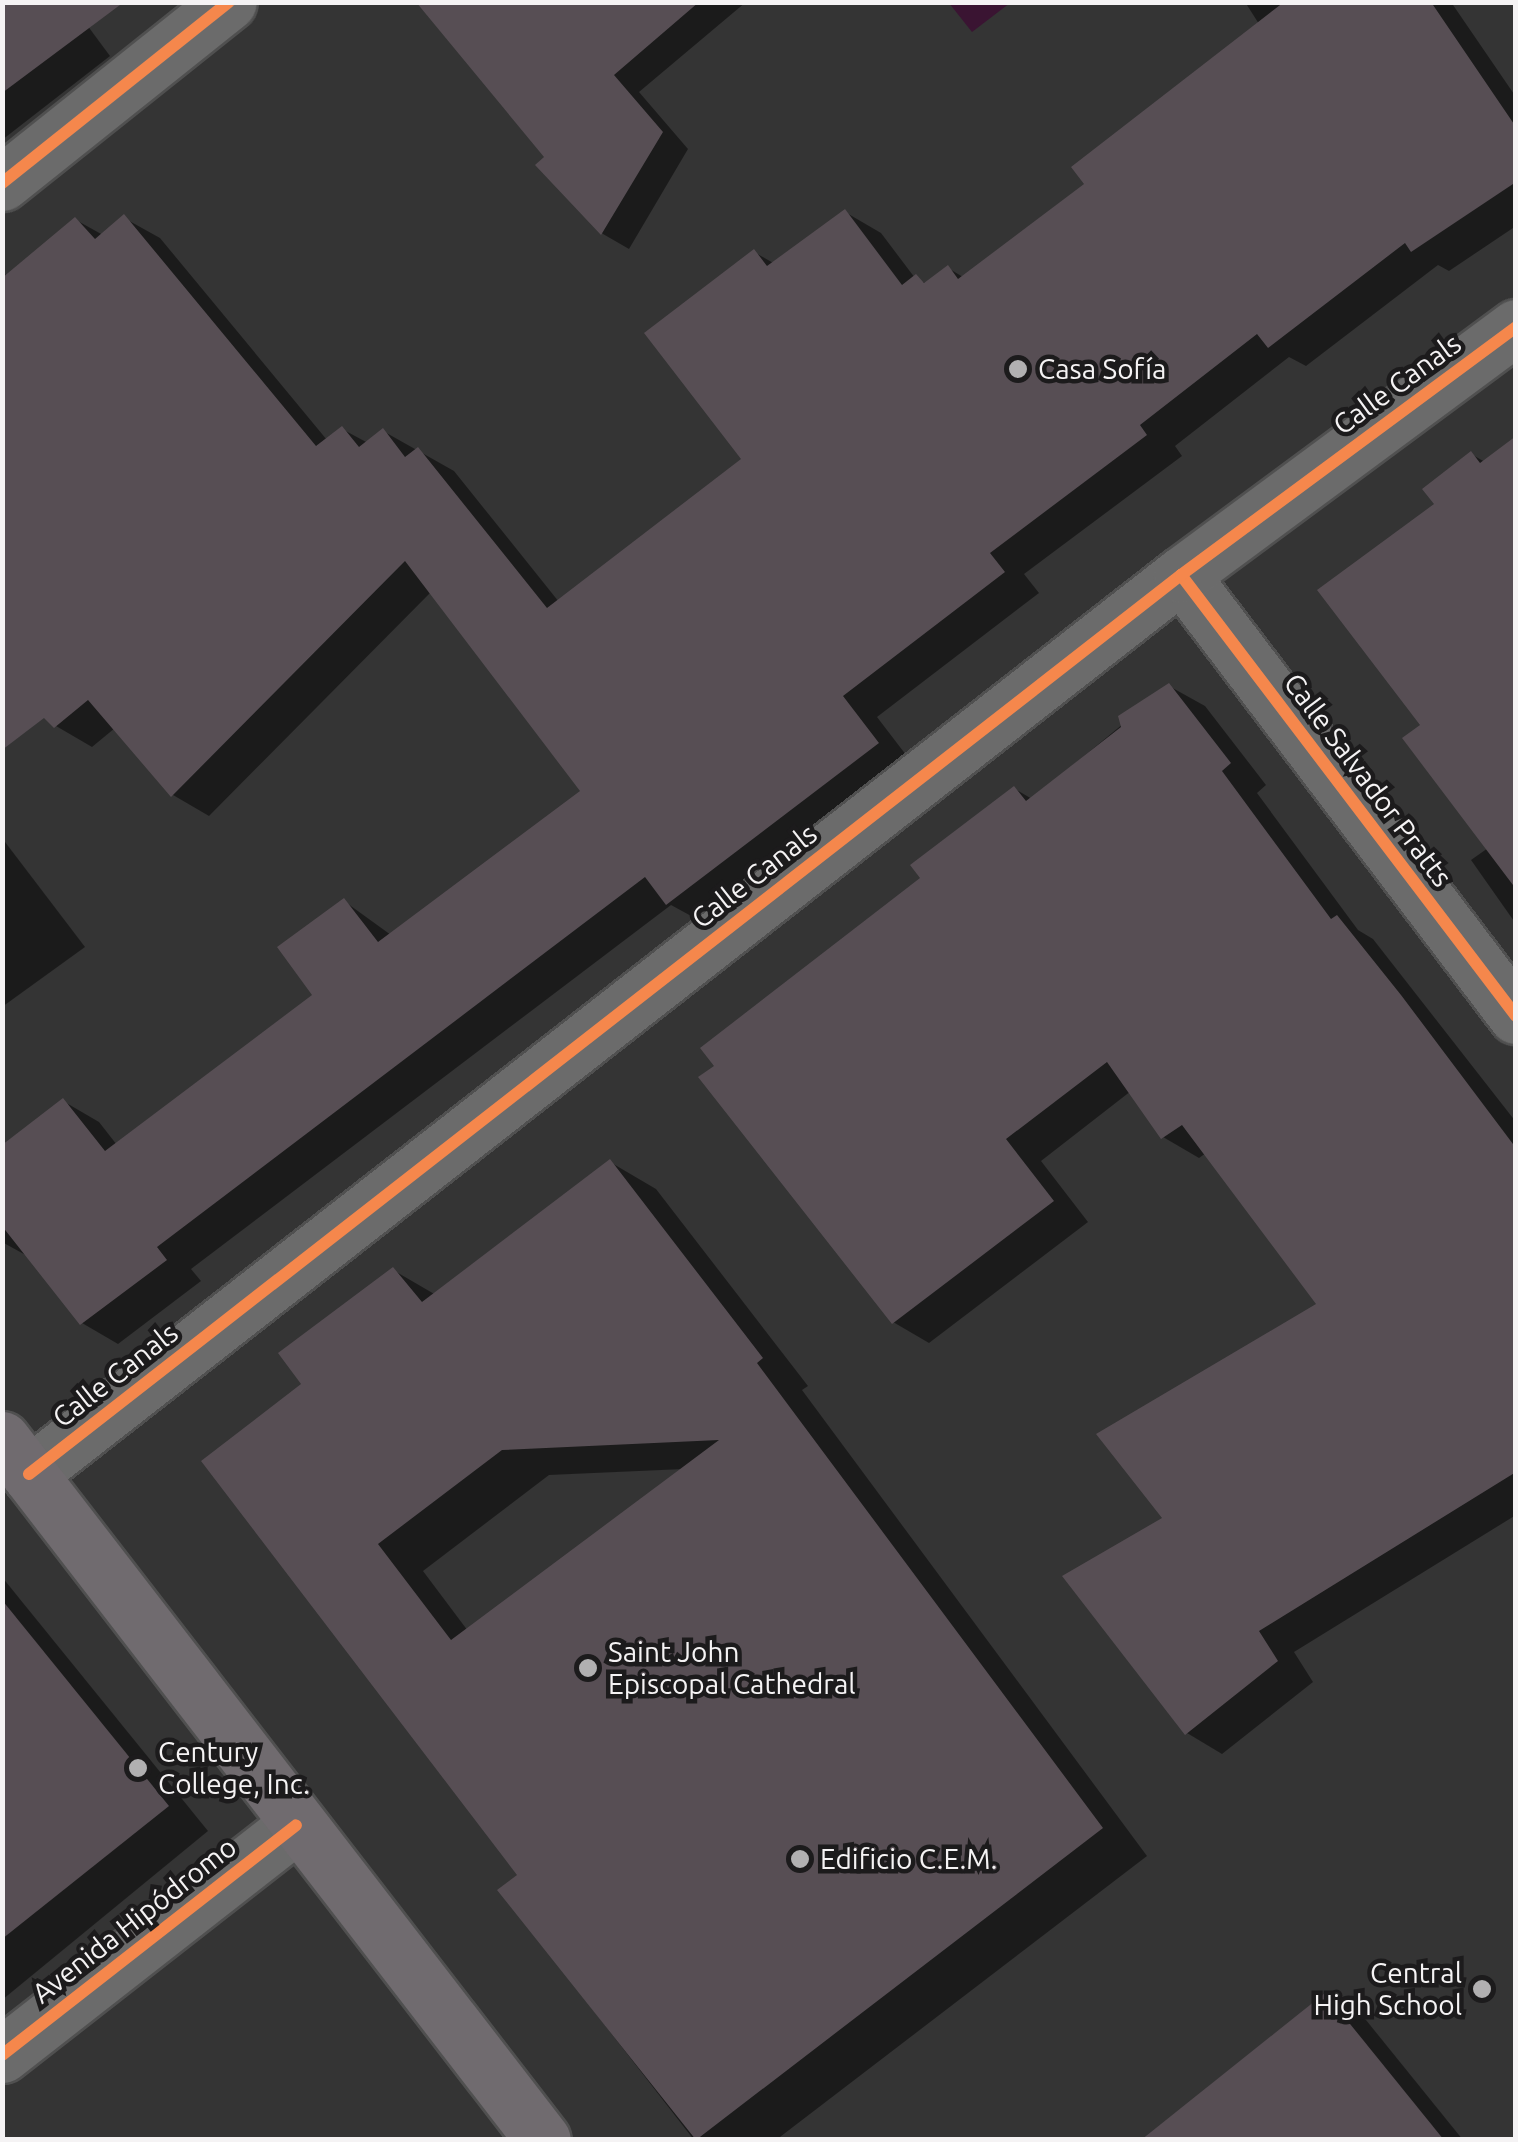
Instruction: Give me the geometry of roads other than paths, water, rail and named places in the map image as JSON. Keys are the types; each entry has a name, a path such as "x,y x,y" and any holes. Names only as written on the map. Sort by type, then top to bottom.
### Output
{"main road":[{"path":"16,1456 296,1825 543,2140"}],"street":[{"path":"2,183 229,2"},
{"name":"Calle Canals","path":"16,1456 1181,575 1516,327"},
{"name":"Calle Salvador Pratts","path":"1181,575 1516,1016"},
{"name":"Avenida Hipódromo","path":"2,2054 296,1825"}],"place":[{"name":"Casa Sofía","path":"1018,369"},
{"name":"Saint John Episcopal Cathedral","path":"588,1668"},
{"name":"Century College, Inc.","path":"138,1768"},
{"name":"Edificio C.E.M.","path":"800,1859"},
{"name":"Central High School","path":"1482,1989"}]}
